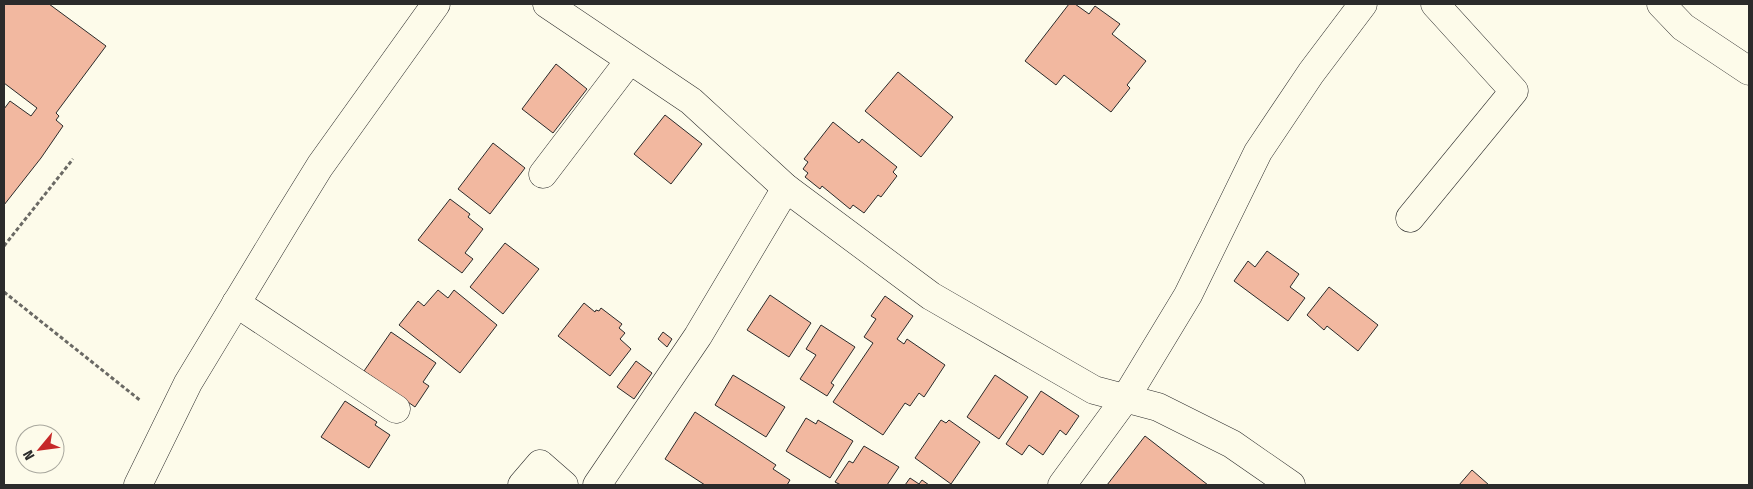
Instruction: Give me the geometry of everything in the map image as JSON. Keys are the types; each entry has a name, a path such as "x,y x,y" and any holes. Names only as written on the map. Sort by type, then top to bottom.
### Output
{"street":[{"path":"138,485 188,383 320,166 436,4"},
{"path":"546,4 691,101 786,188 931,296 1094,390 1158,407 1232,444 1290,485"},
{"path":"1062,485 1125,398 1188,296 1258,152 1317,65 1363,4"},
{"path":"1410,218 1514,91 1435,4"},
{"path":"1661,4 1683,27 1749,71"},
{"path":"543,174 629,61"},
{"path":"597,485 698,336 786,188"},
{"path":"236,303 396,410"},
{"path":"522,485 540,464 564,485"}],"path":[{"path":"4,246 73,159"},
{"path":"4,292 169,423"}],"building":[{"path":"4,4 49,4 106,46 56,113 59,116 56,120 63,126 41,158 4,205 4,109 10,101 31,116 37,108 4,83"},
{"path":"1069,4 1075,4 1089,14 1095,6 1120,24 1112,34 1146,61 1127,85 1130,88 1111,112 1064,75 1056,85 1025,61"},
{"path":"556,64 587,89 553,133 522,109"},
{"path":"898,72 953,117 921,157 865,111"},
{"path":"665,115 702,144 671,184 634,154"},
{"path":"833,122 859,143 862,139 897,167 893,172 897,176 881,197 878,195 864,213 853,205 850,209 822,186 820,189 805,177 808,173 803,169 808,162 804,159"},
{"path":"493,143 525,168 490,214 458,189"},
{"path":"450,199 470,214 468,217 483,229 465,253 473,259 462,273 418,240"},
{"path":"505,243 539,269 503,314 470,287"},
{"path":"1267,251 1299,274 1290,287 1305,298 1288,321 1234,281 1248,261 1255,267"},
{"path":"1329,287 1378,325 1358,351 1327,326 1324,330 1307,315"},
{"path":"438,290 448,298 454,290 497,325 460,373 399,325 418,301 424,306"},
{"path":"770,295 811,323 789,357 747,330"},
{"path":"885,296 913,316 897,339 904,344 907,339 945,365 924,397 919,393 910,406 905,403 883,435 833,402 873,343 864,337 876,319 871,316"},
{"path":"584,303 595,312 601,308 622,324 619,328 625,333 620,339 631,349 610,376 558,336"},
{"path":"821,325 855,347 831,383 834,385 827,396 800,379 816,355 806,349"},
{"path":"391,332 436,363 423,382 429,386 415,407 364,371"},
{"path":"663,332 672,339 667,347 658,339"},
{"path":"636,361 652,373 634,399 617,387"},
{"path":"733,375 785,407 766,437 715,405"},
{"path":"995,375 1028,397 999,439 967,417"},
{"path":"1041,391 1079,416 1066,435 1060,430 1043,455 1029,445 1022,455 1006,444"},
{"path":"345,401 377,422 375,425 390,435 369,468 321,437"},
{"path":"695,412 776,465 773,469 790,480 787,485 705,485 665,459"},
{"path":"806,418 816,424 818,420 853,441 830,478 786,451"},
{"path":"941,420 946,423 949,420 980,442 951,484 915,458"},
{"path":"1145,436 1208,485 1107,485"},
{"path":"864,446 899,467 887,485 841,485 835,482 849,461 853,463"},
{"path":"1472,470 1489,485 1459,485"},
{"path":"910,478 919,484 922,480 929,485 905,485"}]}
